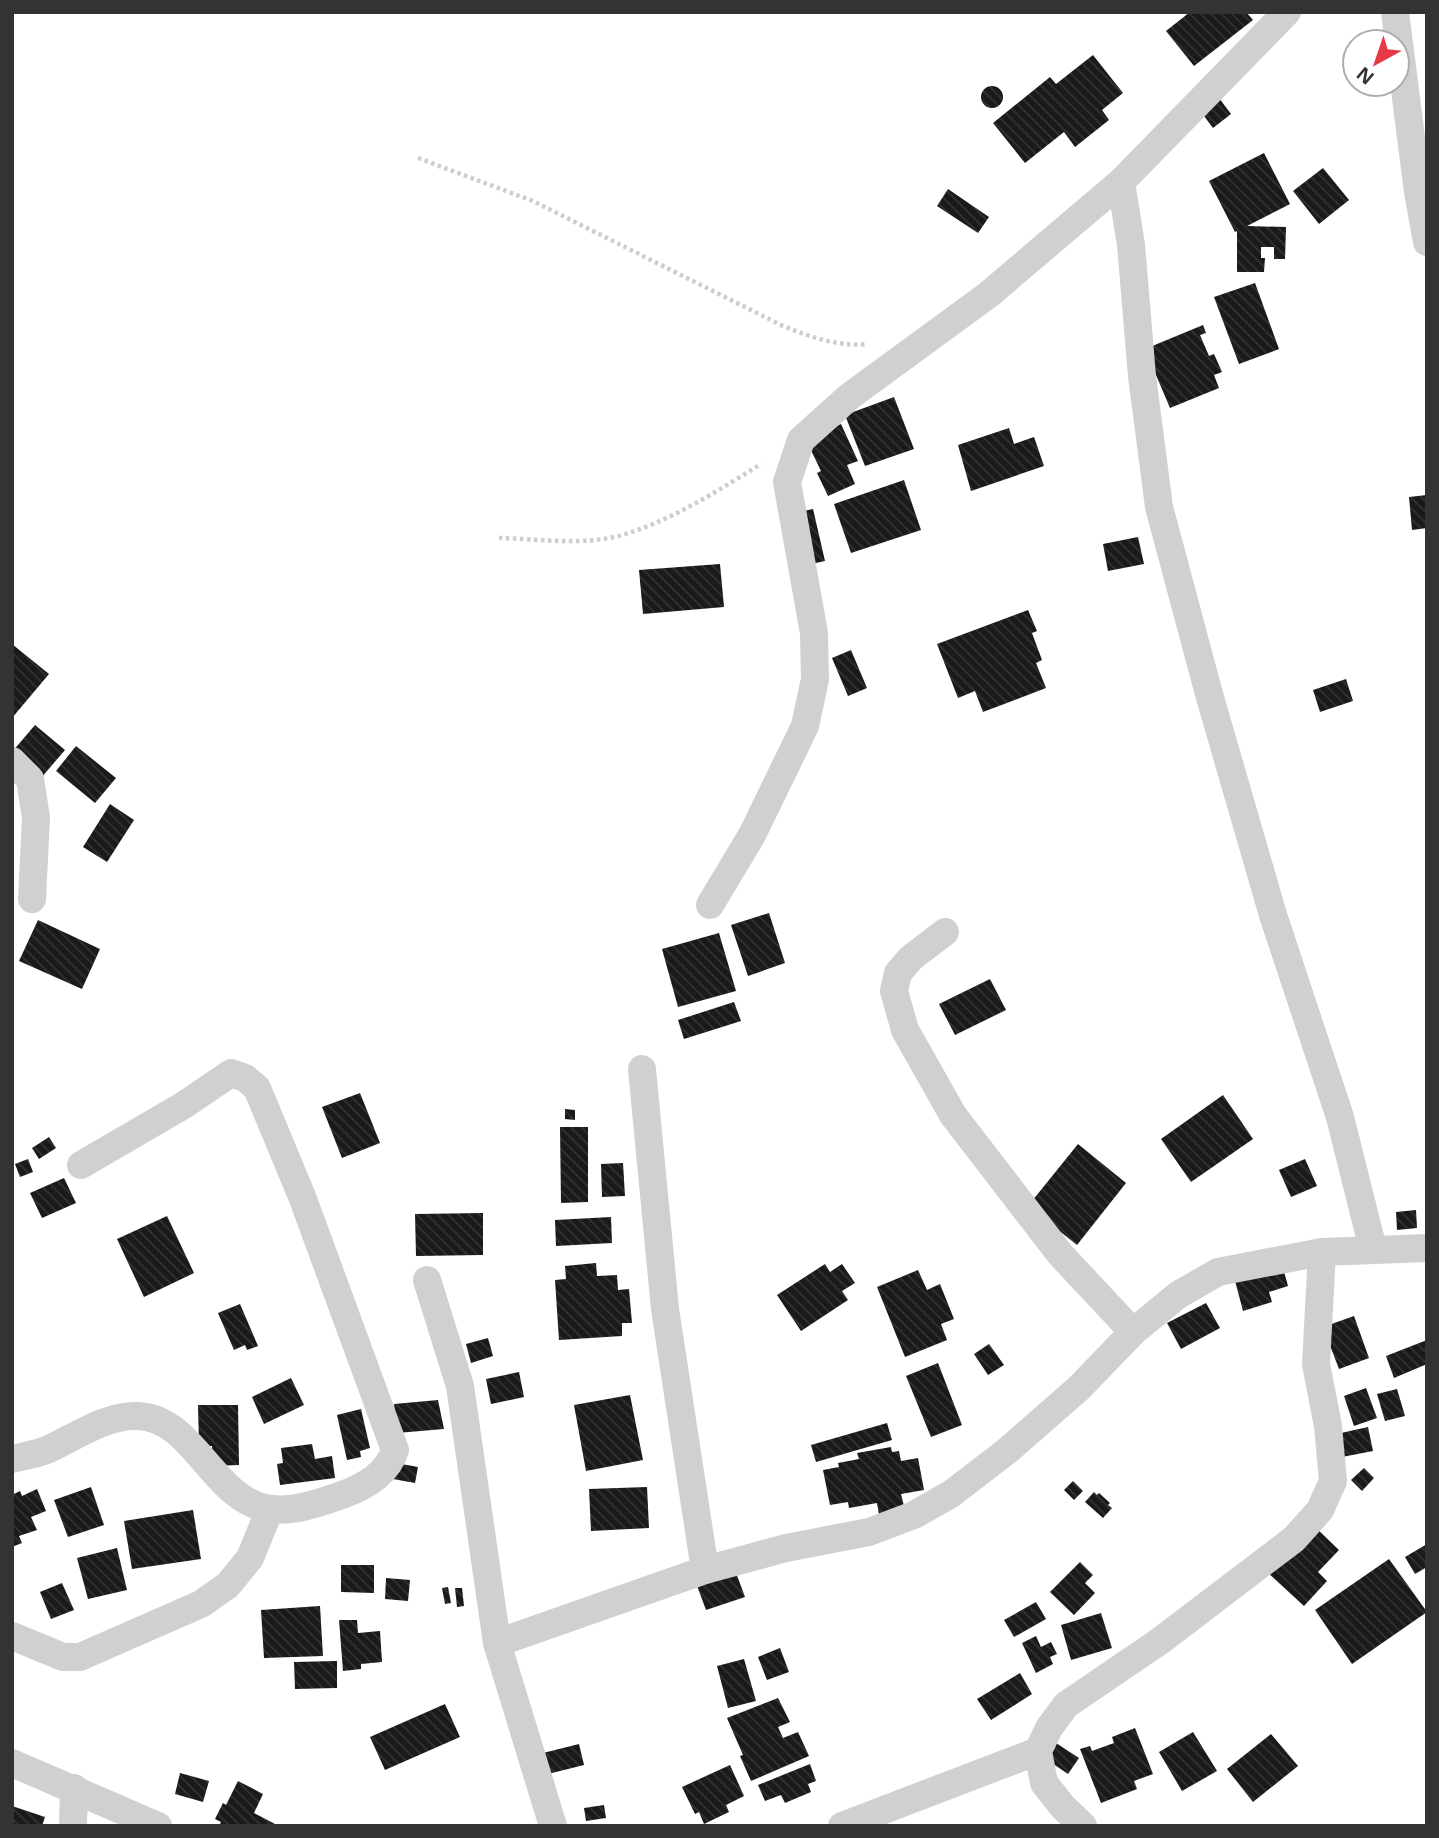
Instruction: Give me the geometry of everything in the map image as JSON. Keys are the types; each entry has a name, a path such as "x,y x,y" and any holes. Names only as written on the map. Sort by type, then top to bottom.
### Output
{"street":[{"path":"710,905 752,835 805,726 816,679 814,633 788,482 800,440 850,396 988,295 1121,182 1287,12"},
{"path":"1395,12 1427,243"},
{"path":"1121,182 1131,245 1142,376 1159,506 1209,694 1273,915 1340,1116 1373,1249"},
{"path":"12,761 30,779 36,818 32,899"},
{"path":"945,932 911,958 898,973 894,991 905,1030 953,1115 1060,1254 1133,1332"},
{"path":"642,1069 665,1309 705,1570"},
{"path":"12,1459 45,1451 104,1422 139,1416 174,1429 224,1484 246,1499 270,1509 291,1508 355,1491 379,1476 391,1462 394,1450 303,1199 257,1088 245,1078 231,1073 184,1105 80,1165"},
{"path":"497,1643 705,1570 786,1548 869,1532 914,1515 951,1494 1007,1451 1079,1388 1133,1332 1178,1295 1217,1272 1322,1252 1427,1248"},
{"path":"1083,1826 1044,1783 1038,1751 1049,1728 1066,1705 1160,1641 1294,1539 1320,1510 1333,1481 1328,1426 1317,1364 1322,1252"},
{"path":"427,1280 460,1386 497,1643 553,1826"},
{"path":"12,1636 63,1657 80,1657 201,1604 228,1585 250,1558 270,1509"},
{"path":"842,1826 1038,1751"},
{"path":"12,1763 158,1826"},
{"path":"73,1826 74,1788"}],"path":[{"path":"418,158 533,201 783,326 816,339 853,346 877,344"},
{"path":"499,538 594,540 622,535 707,497 800,440"}],"building":[{"path":"1190,12 1246,12 1253,20 1194,66 1166,31"},
{"path":"1093,55 1123,93 1102,110 1109,120 1075,147 1064,132 1025,163 993,123 1050,77 1056,84"},
{"path":"992,86 1000,89 1003,97 1000,105 992,108 984,105 981,97 984,89"},
{"path":"1219,98 1231,114 1213,128 1201,112"},
{"path":"1264,153 1290,204 1247,226 1286,227 1285,259 1274,259 1274,247 1261,247 1261,258 1265,258 1264,272 1237,272 1237,231 1235,232 1209,181"},
{"path":"1323,168 1349,200 1319,224 1293,191"},
{"path":"948,189 989,217 978,233 937,206"},
{"path":"1255,283 1279,349 1239,364 1214,297"},
{"path":"1203,325 1206,333 1200,335 1209,356 1214,354 1222,372 1214,375 1219,388 1170,408 1145,349"},
{"path":"894,397 914,449 865,466 845,415"},
{"path":"841,424 858,461 847,465 855,484 828,496 817,473 821,471 806,440"},
{"path":"1009,428 1014,444 1034,437 1044,466 971,491 958,445"},
{"path":"904,480 921,530 851,553 834,504"},
{"path":"1427,495 1427,528 1412,530 1409,497"},
{"path":"813,509 825,561 811,564 799,512"},
{"path":"1138,537 1144,564 1108,571 1103,544"},
{"path":"720,564 724,607 643,614 639,570"},
{"path":"1028,610 1037,631 1032,633 1042,660 1036,663 1046,688 983,712 975,691 958,698 937,644"},
{"path":"12,644 49,674 12,718"},
{"path":"851,650 867,688 848,696 832,658"},
{"path":"1346,679 1353,701 1320,712 1313,690"},
{"path":"35,725 65,750 41,778 12,752"},
{"path":"76,746 116,778 95,803 56,771"},
{"path":"110,804 134,820 107,862 83,847"},
{"path":"769,913 785,963 748,976 731,925"},
{"path":"38,920 100,949 82,989 19,961"},
{"path":"719,933 736,991 678,1007 662,949"},
{"path":"990,979 1006,1010 955,1035 939,1004"},
{"path":"734,1002 741,1021 684,1039 678,1020"},
{"path":"360,1093 380,1143 342,1158 322,1107"},
{"path":"1223,1095 1253,1139 1191,1182 1161,1139"},
{"path":"565,1109 575,1110 575,1120 565,1119"},
{"path":"560,1127 588,1127 588,1202 561,1203"},
{"path":"49,1137 56,1148 39,1159 32,1148"},
{"path":"1078,1144 1126,1183 1077,1245 1028,1206"},
{"path":"28,1159 33,1172 20,1177 15,1164"},
{"path":"1305,1159 1317,1186 1291,1197 1279,1170"},
{"path":"623,1163 625,1196 602,1197 601,1164"},
{"path":"64,1178 76,1203 42,1218 30,1193"},
{"path":"1416,1210 1417,1228 1397,1230 1396,1212"},
{"path":"483,1213 483,1255 416,1256 415,1214"},
{"path":"167,1216 194,1273 144,1297 117,1239"},
{"path":"611,1217 612,1243 556,1246 555,1220"},
{"path":"596,1263 597,1276 617,1275 618,1290 629,1289 632,1323 622,1323 622,1336 559,1340 555,1280 566,1279 565,1266"},
{"path":"825,1264 830,1272 842,1264 855,1283 842,1291 848,1300 801,1331 777,1295"},
{"path":"1282,1264 1288,1286 1269,1292 1272,1302 1243,1311 1234,1277"},
{"path":"918,1270 927,1290 940,1284 954,1319 941,1324 947,1340 905,1357 877,1287"},
{"path":"1206,1303 1220,1328 1181,1349 1167,1323"},
{"path":"240,1304 258,1346 247,1350 245,1345 234,1350 218,1313"},
{"path":"1354,1316 1369,1358 1339,1369 1323,1327"},
{"path":"488,1338 493,1356 471,1363 466,1344"},
{"path":"1427,1340 1427,1364 1394,1378 1386,1356"},
{"path":"989,1344 1004,1365 988,1375 974,1354"},
{"path":"938,1363 962,1425 931,1437 906,1376"},
{"path":"519,1372 524,1397 491,1404 486,1379"},
{"path":"291,1378 304,1405 264,1424 252,1397"},
{"path":"1366,1388 1377,1418 1354,1426 1344,1396"},
{"path":"1397,1389 1405,1416 1385,1421 1377,1394"},
{"path":"630,1395 643,1460 586,1471 574,1405"},
{"path":"438,1400 444,1429 397,1433 394,1404"},
{"path":"198,1405 238,1405 239,1465 212,1466 212,1446 199,1446"},
{"path":"361,1409 370,1448 360,1451 361,1457 347,1460 337,1415"},
{"path":"887,1423 892,1440 816,1462 811,1445"},
{"path":"1368,1427 1373,1451 1337,1458 1332,1435"},
{"path":"312,1444 315,1459 332,1456 335,1478 280,1485 277,1464 283,1463 281,1448"},
{"path":"891,1447 892,1452 899,1451 901,1461 918,1458 924,1490 901,1494 905,1510 879,1515 877,1503 849,1508 848,1502 830,1505 823,1470 839,1467 838,1463 859,1459 857,1453"},
{"path":"396,1463 418,1467 415,1483 393,1479"},
{"path":"1364,1468 1374,1478 1362,1491 1351,1480"},
{"path":"1073,1481 1083,1491 1074,1500 1064,1490"},
{"path":"91,1487 104,1525 68,1537 54,1500"},
{"path":"647,1487 649,1528 591,1531 589,1489"},
{"path":"37,1489 46,1511 31,1517 37,1530 19,1536 22,1543 12,1547 12,1495 20,1491 22,1496"},
{"path":"1094,1492 1097,1495 1099,1493 1112,1508 1103,1518 1085,1502"},
{"path":"193,1510 201,1559 132,1569 124,1521"},
{"path":"1313,1525 1339,1550 1318,1572 1327,1581 1304,1606 1268,1573"},
{"path":"1427,1544 1427,1567 1415,1574 1405,1557"},
{"path":"117,1548 127,1590 88,1599 77,1558"},
{"path":"1389,1559 1427,1612 1352,1664 1315,1610"},
{"path":"1080,1562 1093,1575 1085,1583 1095,1593 1074,1615 1050,1592"},
{"path":"341,1565 374,1565 374,1593 341,1592"},
{"path":"735,1570 745,1597 706,1610 696,1583"},
{"path":"386,1578 410,1580 408,1601 385,1599"},
{"path":"62,1583 74,1610 51,1619 40,1592"},
{"path":"448,1587 451,1603 445,1604 442,1588"},
{"path":"455,1588 462,1588 464,1606 457,1607"},
{"path":"1036,1602 1046,1619 1014,1637 1004,1620"},
{"path":"320,1606 323,1656 264,1658 261,1610"},
{"path":"1101,1613 1112,1648 1071,1660 1061,1625"},
{"path":"339,1620 357,1620 358,1633 380,1631 382,1662 361,1664 361,1669 343,1671"},
{"path":"1036,1636 1041,1647 1051,1642 1057,1654 1050,1657 1053,1664 1036,1673 1022,1643"},
{"path":"780,1648 789,1672 767,1680 758,1657"},
{"path":"744,1659 756,1701 728,1708 717,1666"},
{"path":"337,1661 337,1688 295,1689 294,1662"},
{"path":"1020,1673 1032,1694 991,1720 977,1699"},
{"path":"778,1698 790,1722 778,1727 783,1738 798,1732 809,1756 751,1781 727,1718"},
{"path":"445,1704 460,1737 385,1770 370,1737"},
{"path":"1135,1728 1153,1774 1134,1781 1137,1789 1101,1803 1080,1749 1090,1746 1092,1751 1114,1743 1112,1737"},
{"path":"1193,1732 1217,1771 1182,1791 1159,1752"},
{"path":"1271,1734 1298,1766 1253,1802 1227,1769"},
{"path":"1056,1743 1079,1758 1068,1774 1046,1759"},
{"path":"579,1744 584,1765 548,1774 543,1753"},
{"path":"810,1764 816,1781 808,1784 811,1792 785,1803 781,1795 765,1801 758,1785"},
{"path":"730,1765 744,1796 726,1805 729,1812 704,1824 699,1812 695,1814 682,1787"},
{"path":"180,1773 209,1781 203,1802 175,1794"},
{"path":"238,1781 263,1794 254,1813 275,1824 274,1826 219,1826 221,1822 215,1819 223,1803 226,1805"},
{"path":"604,1805 606,1818 586,1821 584,1808"},
{"path":"12,1806 45,1817 42,1826 12,1826"}]}
